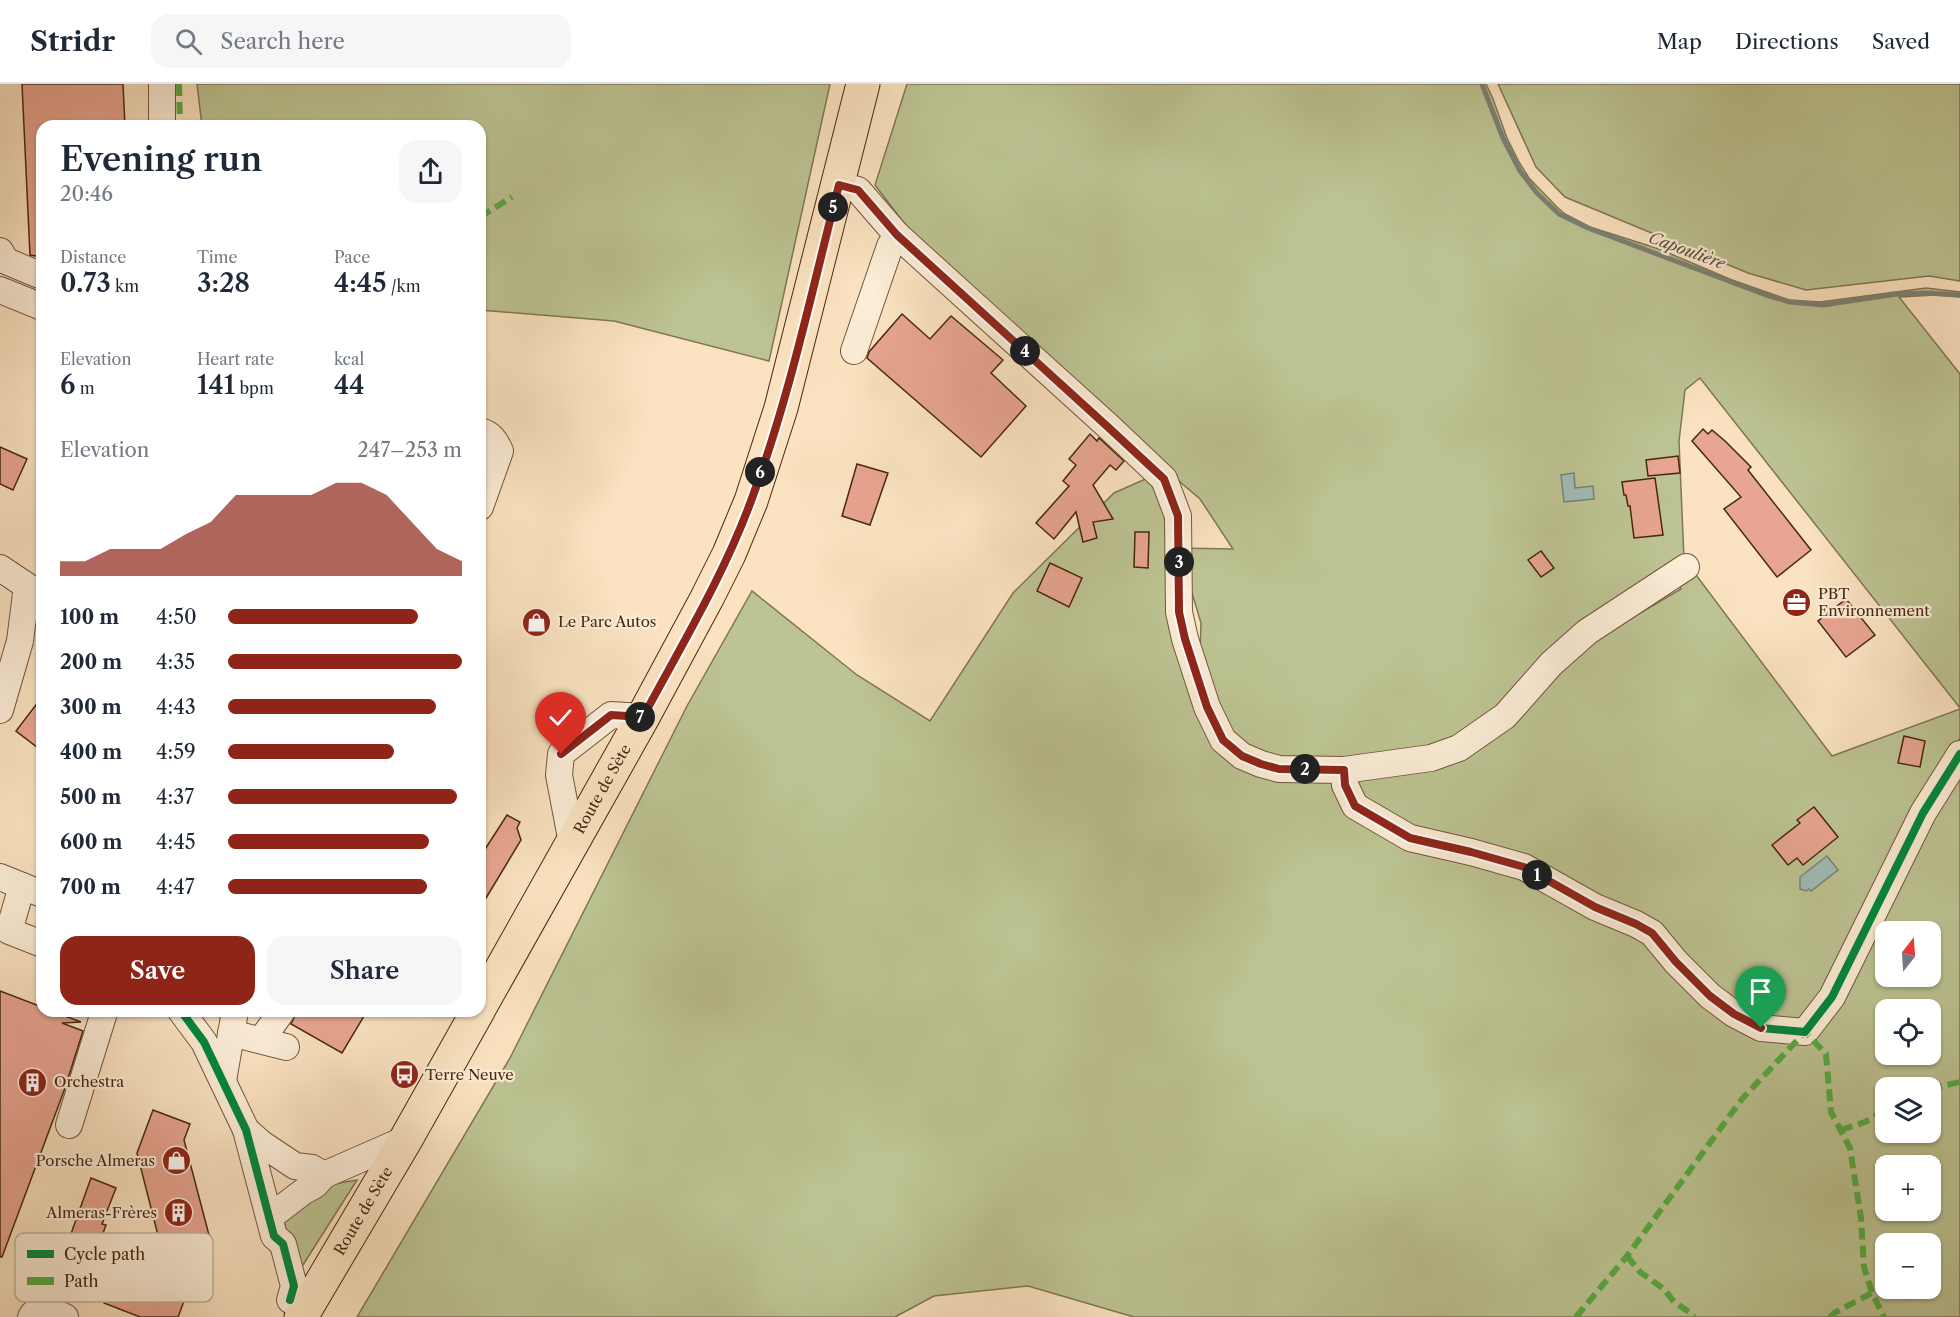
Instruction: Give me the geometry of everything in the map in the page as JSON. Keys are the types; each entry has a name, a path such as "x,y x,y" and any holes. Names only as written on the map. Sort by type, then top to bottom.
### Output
{"main road":[{"name":"Route de Sète","path":"486,988 643,717 729,554 751,501 781,408 863,84"},
{"name":"Route de Sète","path":"295,1311 406,1139 469,1017"}],"street":[{"path":"162,84 162,120"},
{"path":"839,185 858,190 897,235 1164,479 1178,516 1179,612 1185,639 1207,707 1223,740 1242,756 1279,769 1344,770 1431,758 1459,748 1505,716 1551,664 1587,632 1686,567"},
{"path":"854,351 890,246 897,235"},
{"path":"0,251 6,261 36,274"},
{"path":"0,290 36,305"},
{"path":"486,433 496,441 500,451 486,490"},
{"path":"0,568 27,586 20,641 0,710"},
{"path":"572,843 559,775 561,754 611,715 643,717"},
{"path":"1344,770 1345,785 1355,806 1410,838 1524,867 1595,907 1652,933 1676,962 1710,996 1734,1014 1761,1028 1805,1032 1832,997 1923,813 1960,754"},
{"path":"21,886 9,931 36,942"},
{"path":"69,1125 103,1017"},
{"path":"185,1017 204,1042 246,1130 272,1227 283,1244 294,1286 295,1311"},
{"path":"223,1081 233,1022 274,1043 280,1017"},
{"path":"246,1130 262,1144 295,1166 312,1168 324,1175"},
{"path":"272,1227 304,1191 315,1185 324,1175 406,1139"},
{"path":"31,1317 34,1313 46,1311 65,1317"}],"green space":[{"path":"197,84 830,84 769,361 614,321 486,310 486,120 201,120"},
{"path":"907,84 1486,84 1507,138 1529,178 1565,214 1590,227 1659,249 1732,280 1789,300 1820,302 1926,288 1960,292 1960,297 1935,295 1899,297 1960,374 1960,708 1700,378 1685,390 1679,441 1684,559 1832,756 1960,709 1960,738 1909,827 1960,757 1960,1317 1134,1317 1028,1286 934,1296 895,1317 357,1317 510,1058 687,706 752,591 857,675 930,721 1013,593 1114,493 1150,477 1179,548 1233,549 1200,499 1106,419 933,261 875,185","holes":["1180,553 1201,623 1200,653","1666,570 1681,589 1601,636 1568,663"]},
{"path":"1498,84 1960,84 1960,281 1929,276 1806,290 1748,273 1565,197 1536,167"},
{"path":"357,1180 301,1268 295,1262 284,1222 333,1184"}],"water":[{"path":"1574,473 1575,488 1593,486 1594,499 1564,502 1561,475"},
{"path":"1827,856 1838,870 1811,891 1800,889 1800,877"}],"building":[{"path":"22,84 123,84 125,120 36,120 36,256 30,255"},
{"path":"902,314 930,339 951,316 1003,360 991,373 1026,406 981,457 867,358 869,352"},
{"path":"1703,429 1708,434 1712,430 1751,467 1748,470 1811,550 1777,577 1724,509 1741,497 1692,441"},
{"path":"1090,434 1097,441 1099,438 1124,461 1116,470 1110,465 1093,485 1113,519 1093,522 1097,538 1083,542 1076,512 1054,539 1036,523 1069,486 1063,481 1076,465 1069,459"},
{"path":"0,447 27,459 13,490 0,484"},
{"path":"1678,456 1680,473 1648,476 1646,460"},
{"path":"857,464 888,473 870,525 842,516"},
{"path":"1655,478 1663,535 1634,538 1630,506 1624,495 1622,482"},
{"path":"1135,532 1149,532 1148,568 1134,567"},
{"path":"1541,551 1554,568 1541,577 1528,560"},
{"path":"1050,563 1082,578 1069,607 1037,591"},
{"path":"1846,599 1875,635 1846,657 1818,621"},
{"path":"36,705 36,746 16,731"},
{"path":"1904,736 1925,741 1920,767 1898,763"},
{"path":"1814,807 1838,837 1803,865 1797,858 1788,865 1772,845 1800,823 1797,820"},
{"path":"507,815 520,822 517,828 521,840 486,898 486,848"},
{"name":"Orchestra","path":"0,991 36,1005 36,1017 68,1017 81,1022 62,1023 83,1031 65,1088 2,1257 0,1257"},
{"path":"294,1017 363,1017 342,1053 291,1024"},
{"name":"Almeras-Frères","path":"153,1110 190,1124 184,1140 208,1233 157,1233 137,1153"},
{"path":"91,1178 116,1188 102,1224 106,1225 103,1233 71,1233"},
{"name":"Almeras-Frères","path":"184,1302 178,1317 140,1317 104,1303"}],"waterway":[{"name":"Capoulière","path":"1482,84 1503,138 1520,171 1537,193 1559,214 1588,228 1790,302 1823,305 1897,294 1960,295"}],"marked path":[{"path":"179,84 180,120"},
{"path":"486,213 512,197"},
{"path":"1576,1317 1627,1256 1742,1099 1805,1032 1826,1054 1831,1112 1850,1148 1861,1218 1864,1267 1872,1293 1884,1317"},
{"path":"1941,1086 1960,1082"},
{"path":"1841,1130 1875,1116"},
{"path":"1627,1256 1640,1272 1664,1289 1674,1302 1694,1317"},
{"path":"1830,1317 1872,1293"}],"cycle path":[{"path":"839,185 858,190 897,235 1164,479 1178,516 1179,612 1185,639 1207,707 1223,740 1242,756 1279,769 1344,770 1345,785 1355,806 1410,838 1524,867 1595,907 1636,924 1652,933 1676,962 1710,996 1734,1014 1761,1028 1805,1032 1832,997 1923,813 1960,754"},
{"path":"185,1017 204,1042 246,1130 274,1236 283,1244 294,1286 290,1300"}],"place":[{"name":"PBT Environnement","path":"1797,603"},
{"name":"Le Parc Autos","path":"537,622"},
{"name":"Terre Neuve","path":"404,1075"},
{"name":"Orchestra","path":"33,1082"},
{"name":"Porsche Almeras","path":"176,1161"},
{"name":"Almeras-Frères","path":"178,1213"}],"route":[{"path":"561,754 611,715 643,717 729,554 751,501 781,408 839,185 858,190 897,235 1164,479 1178,516 1179,612 1185,639 1207,707 1223,740 1242,756 1279,769 1344,770 1345,785 1355,806 1410,838 1524,867 1595,907 1636,924 1652,933 1676,962 1710,996 1734,1014 1761,1028"}]}
